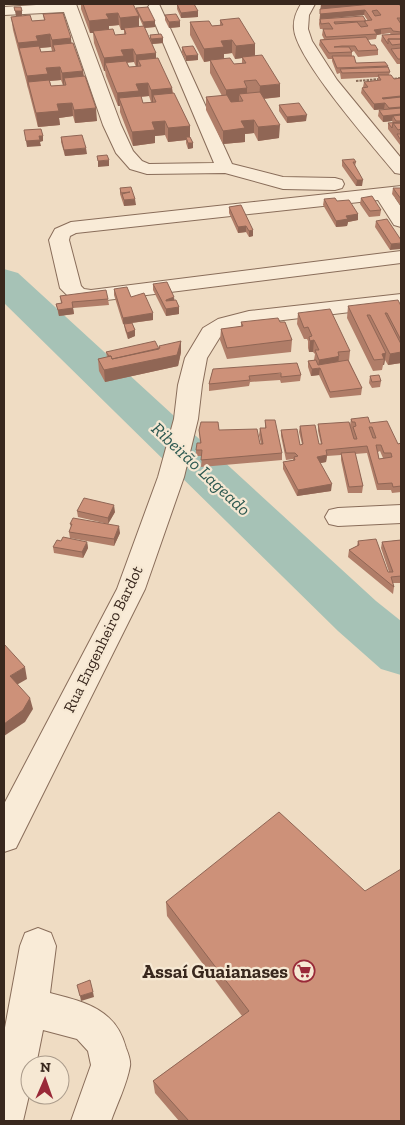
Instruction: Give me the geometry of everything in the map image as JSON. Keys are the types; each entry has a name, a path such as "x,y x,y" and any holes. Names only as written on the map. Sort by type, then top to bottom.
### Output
{"street":[{"path":"308,4 302,15 304,41 330,83 401,169"},
{"path":"4,11 70,5 112,125 130,161 140,168 225,168 283,183 312,185 357,183 401,178"},
{"path":"155,7 225,168"},
{"path":"401,221 392,193 72,228 62,233 59,240 71,288 77,294 90,296 401,257"},
{"name":"Rua Engenheiro Bardot","path":"4,837 131,589 171,477 186,419 190,385 196,358 211,333 226,324 249,318 401,300"},
{"path":"338,517 401,514"},
{"path":"4,1118 29,1006 38,946"},
{"path":"29,1006 90,1025 105,1041 111,1065 91,1121"}],"path":[{"path":"330,83 401,78"}],"building":[{"path":"83,4 133,4 139,16 120,18 118,13 106,14 109,19 89,21"},
{"path":"177,4 194,4 198,11 181,13"},
{"path":"372,4 398,4 401,5 401,18 397,18 401,24 401,32 393,31 391,28 374,30 377,34 326,37 323,29 333,29 329,23 321,24 320,19 363,16 366,21 372,20 365,10 320,14 320,9","holes":["377,10 381,15 375,16 372,11","364,21 368,26 361,27 357,22 335,24 334,22"]},
{"path":"14,7 21,7 22,11 15,11"},
{"path":"148,7 155,21 143,22 136,8"},
{"path":"63,13 71,38 52,40 50,34 36,36 38,41 18,43 11,17 30,15 32,21 45,20 43,14"},
{"path":"176,14 180,21 169,22 165,15"},
{"path":"239,18 255,44 236,46 232,40 221,41 224,47 204,49 190,22 209,21 212,26 223,25 220,20"},
{"path":"144,26 156,53 136,55 133,49 121,50 124,56 104,58 93,31 113,29 115,35 126,34 124,28"},
{"path":"161,34 163,38 151,39 150,35"},
{"path":"401,34 401,39 388,39 388,44 382,35"},
{"path":"366,37 371,45 375,45 378,50 358,51 355,46 342,46 334,47 349,47 352,52 329,53 320,40"},
{"path":"388,39 401,39 401,44 392,45"},
{"path":"73,43 83,71 62,73 60,67 46,68 48,74 27,76 19,48 39,46 41,52 55,51 53,45"},
{"path":"193,46 198,55 186,56 182,47"},
{"path":"401,48 401,59 398,59 391,49"},
{"path":"262,55 280,84 260,86 256,80 244,81 247,88 226,90 210,60 230,58 234,64 246,63 242,57"},
{"path":"332,56 354,56 356,63 385,62 388,66 337,68"},
{"path":"158,58 172,88 151,90 148,83 136,84 139,91 117,93 105,63 126,61 129,67 141,66 138,60"},
{"path":"388,67 390,72 342,73 340,69"},
{"path":"378,75 391,75 394,79 401,78 401,96 382,98 401,97 401,107 389,108 385,103 374,104 362,88 368,87 364,82 381,80"},
{"path":"85,76 96,108 74,110 72,103 57,104 59,111 36,113 28,82 49,80 51,86 66,85 64,78"},
{"path":"260,92 280,125 258,127 254,120 241,121 245,128 223,131 206,97 227,95 231,102 243,101 239,94"},
{"path":"174,93 190,126 168,128 165,121 152,122 155,130 132,132 119,98 141,96 143,103 156,102 153,95"},
{"path":"299,103 307,115 287,117 279,105"},
{"path":"401,108 401,114 383,116 379,110"},
{"path":"401,115 401,121 396,121 393,116"},
{"path":"401,122 393,123 392,128 388,123"},
{"path":"393,123 401,123 401,129 398,130"},
{"path":"41,129 43,136 39,136 40,140 26,141 24,130"},
{"path":"82,135 86,148 64,150 61,137"},
{"path":"186,137 190,137 193,143 188,143"},
{"path":"107,155 109,160 98,161 97,156"},
{"path":"354,159 356,162 353,162 363,180 357,180 342,160"},
{"path":"131,187 135,199 124,200 122,194 130,192 121,193 120,188"},
{"path":"393,188 401,188 401,199"},
{"path":"372,196 381,210 370,211 361,198"},
{"path":"335,198 337,201 349,200 358,214 346,216 348,219 336,221 324,199"},
{"path":"241,205 253,230 249,231 246,226 238,227 229,207"},
{"path":"387,219 401,240 401,243 391,244 376,221"},
{"path":"167,282 174,297 166,301 176,300 179,307 166,309 153,284"},
{"path":"127,287 131,297 144,293 153,313 123,318 114,289"},
{"path":"106,290 108,299 72,302 73,308 58,310 56,304 62,303 60,296"},
{"path":"398,300 401,306 401,340 387,313 385,313 401,344 401,352 390,354 370,315 367,315 386,353 382,354 384,359 374,360 348,306"},
{"path":"330,309 350,351 338,352 339,356 319,360 315,350 319,350 314,340 310,341 309,337 312,336 308,327 304,328 298,313"},
{"path":"278,318 280,322 285,322 292,340 227,348 221,329 243,326 241,322"},
{"path":"132,323 135,330 127,333 124,324"},
{"path":"155,341 159,349 112,359 106,352"},
{"path":"181,341 177,355 104,370 98,359 111,356 112,359"},
{"path":"316,360 318,365 348,360 362,388 330,392 320,368 312,369 308,361"},
{"path":"297,363 301,375 281,377 281,373 249,376 250,380 209,384 213,369"},
{"path":"379,375 381,381 372,382 370,376"},
{"path":"368,417 370,423 387,421 398,444 401,443 401,486 393,487 392,483 378,484 367,446 326,450 327,455 317,457 332,484 298,490 283,462 295,460 294,457 298,456 295,453 286,453 281,430 297,429 300,445 303,444 300,426 315,425 319,444 322,444 318,424 349,422 354,439 357,439 353,427 356,426 355,422 352,422 351,419","holes":["369,427 372,427 376,438 373,438","376,445 381,445 384,453 391,453 392,457 379,459"]},
{"path":"265,420 275,420 282,453 201,460 202,450 196,450 197,443 201,443 199,430 201,422 218,422 219,430 257,429 260,444 263,444 260,428 266,428"},
{"path":"355,452 363,486 349,487 341,453"},
{"path":"84,498 114,505 108,518 77,511"},
{"path":"73,518 119,526 114,539 69,532"},
{"path":"63,537 87,542 82,552 53,547 57,540 61,541"},
{"path":"376,539 388,572 393,572 382,542 401,540 401,576 391,577 394,587 349,550 359,545 358,541"},
{"path":"4,644 25,667 10,676 30,698 23,710 4,724"},
{"name":"Assaí Guaianases","path":"279,812 365,891 401,869 401,1121 189,1121 153,1081 249,1011 166,902"},
{"path":"90,980 93,992 80,996 77,985"}],"waterway":[{"name":"Ribeirão Lageado","path":"4,281 357,616 401,653"}],"place":[{"name":"Assaí Guaianases","path":"304,971"}]}
